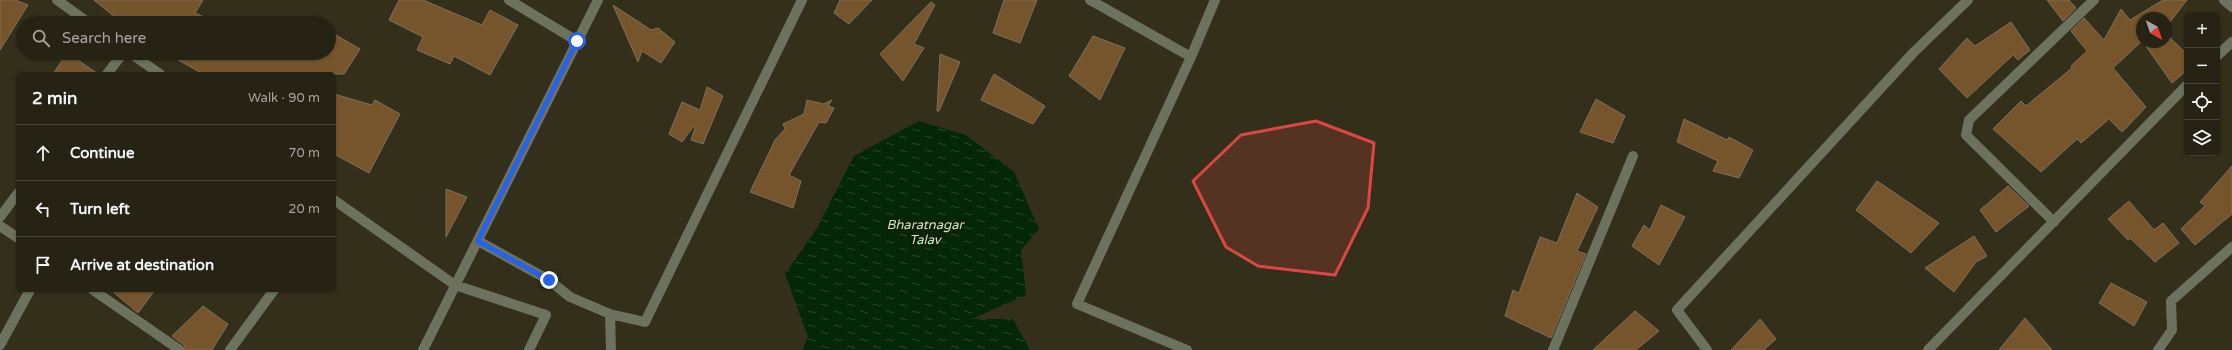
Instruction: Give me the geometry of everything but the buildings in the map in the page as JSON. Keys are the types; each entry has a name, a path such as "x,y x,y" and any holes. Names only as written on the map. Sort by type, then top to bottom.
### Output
{"street":[{"path":"57,0 79,16"},
{"path":"509,0 577,41"},
{"path":"423,350 598,0"},
{"path":"478,241 549,280 570,297 610,314 645,322 802,0"},
{"path":"1090,0 1191,57"},
{"path":"1187,350 1076,304 1191,57 1215,0"},
{"path":"1707,350 1677,310 1913,54 1968,0"},
{"path":"2054,222 1966,135 1969,120 2094,0"},
{"path":"2224,0 2232,7"},
{"path":"2220,53 2232,42"},
{"path":"109,72 118,60"},
{"path":"140,60 157,72"},
{"path":"1928,350 2184,88"},
{"path":"1553,350 1633,156"},
{"path":"0,217 16,196"},
{"path":"336,205 456,285 546,316 529,350"},
{"path":"0,226 16,237"},
{"path":"2158,350 2172,330 2171,301 2232,247"},
{"path":"0,345 29,292"},
{"path":"96,292 180,350"},
{"path":"230,350 273,292"},
{"path":"610,314 611,350"}],"highlighted area":[{"path":"1316,121 1374,143 1368,208 1335,275 1258,266 1226,247 1193,181 1241,135"}],"water":[{"name":"Bharatnagar Talav","path":"919,121 966,135 1014,172 1039,229 1021,250 1026,295 972,319 1013,319 1030,350 802,350 808,337 785,274 817,228 854,156"}],"route":[{"path":"549,280 478,241 577,41"}]}
